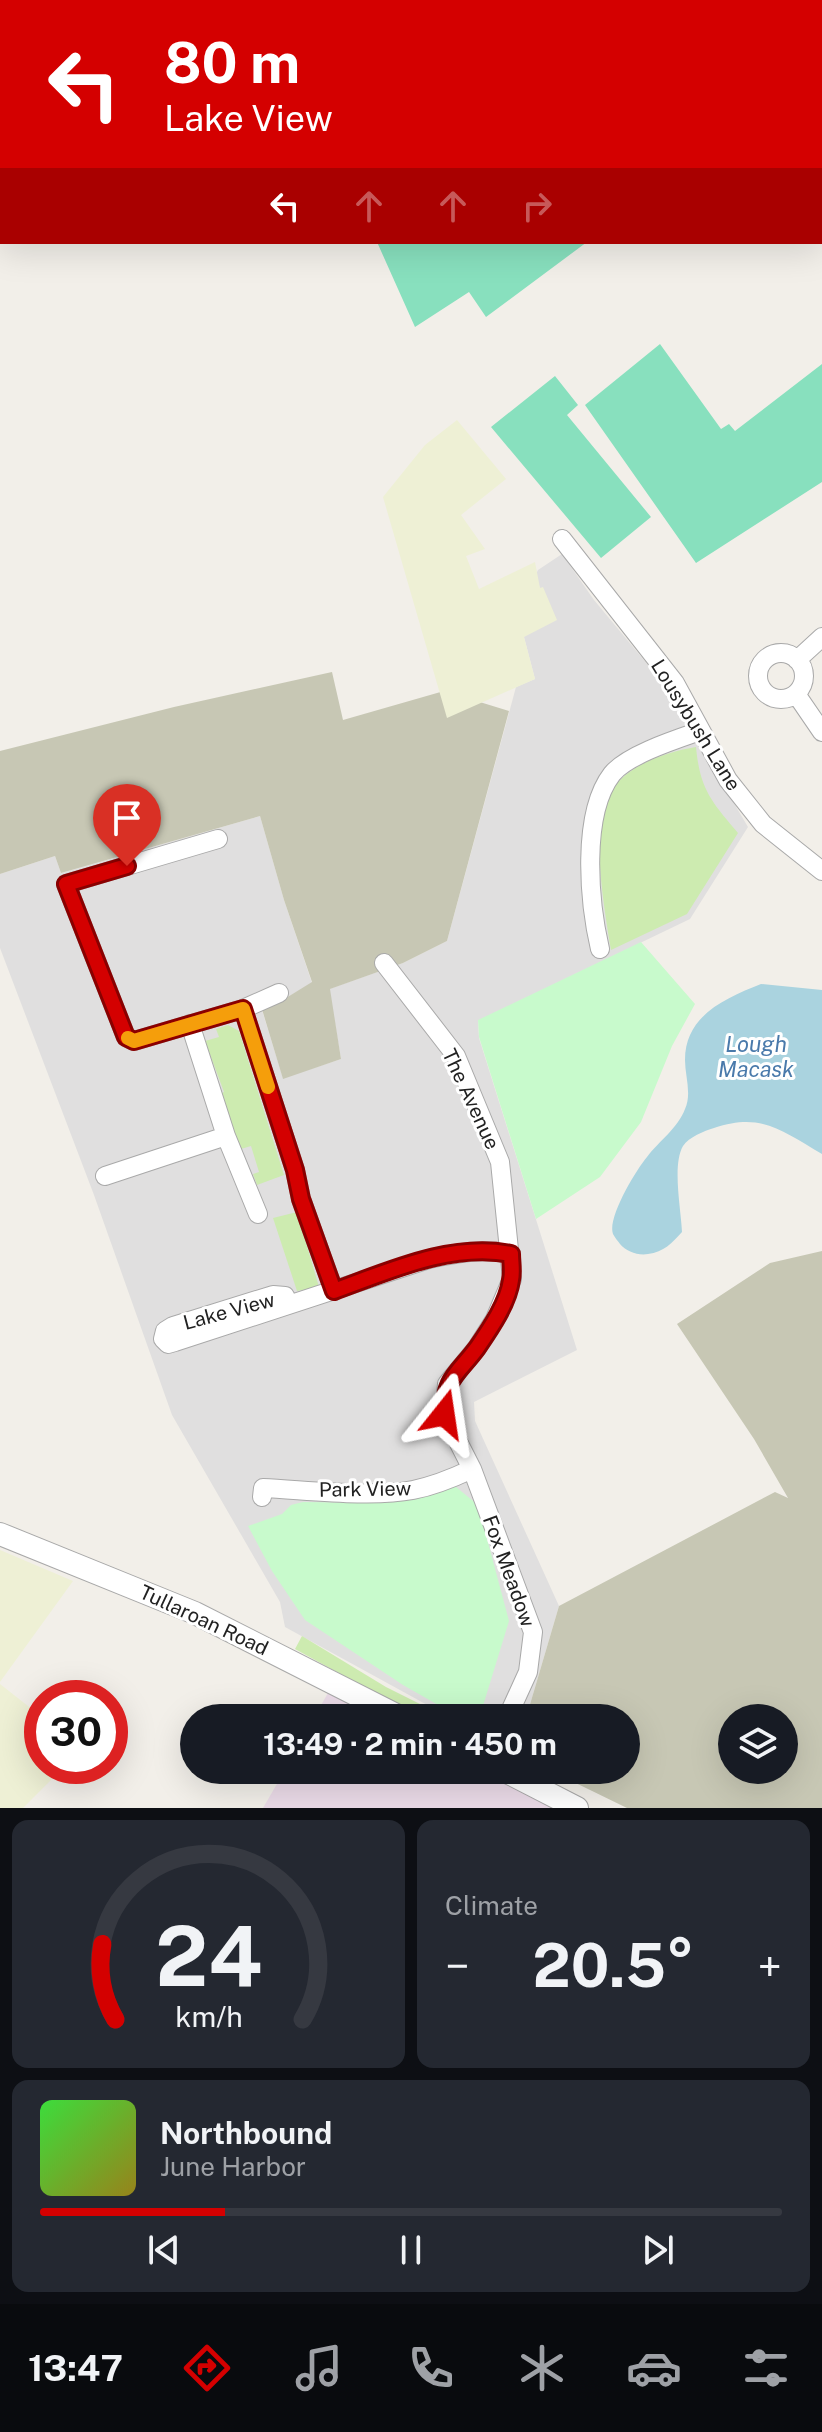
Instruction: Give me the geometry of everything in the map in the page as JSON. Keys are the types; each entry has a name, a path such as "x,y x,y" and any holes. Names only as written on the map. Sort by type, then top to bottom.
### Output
{"street":[{"name":"Lousybush Lane","path":"562,539 675,683 728,780 763,824 822,871"},
{"path":"797,660 822,637"},
{"path":"785,653 797,660 804,674 803,685 796,694 786,700 774,699 764,693 758,683 757,671 763,660 773,654 785,653"},
{"path":"796,694 822,732"},
{"path":"600,949 596,932 590,840 596,805 613,772 655,746 700,731"},
{"path":"218,839 66,884 126,1037 134,1041 243,1009 279,993"},
{"name":"The Avenue","path":"384,963 456,1056 500,1162 512,1279 501,1306 476,1349 447,1384 444,1394 444,1414 472,1469"},
{"path":"243,1009 295,1170 301,1199 334,1291"},
{"path":"190,1024 226,1136 258,1214"},
{"path":"105,1176 226,1136"},
{"name":"Lake View","path":"289,1304 285,1296 273,1295 173,1326 165,1331 163,1339 168,1344 175,1342 450,1254 494,1251 511,1254"},
{"name":"Park View","path":"262,1497 263,1488 334,1492 411,1491 472,1469"},
{"name":"Fox Meadow","path":"472,1469 533,1632 528,1672 513,1704"},
{"name":"Tullaroan Road","path":"0,1534 195,1613 374,1704"},
{"path":"530,1784 577,1808"}],"shaded area":[{"path":"457,420 506,479 461,515 485,549 466,556 479,589 535,562 540,588 543,587 557,620 524,637 535,679 447,718 383,497 425,445"},
{"path":"562,554 594,600 663,683 748,827 690,919 478,1021 479,1038 577,1350 474,1402 475,1421 559,1606 530,1704 425,1704 285,1627 280,1602 172,1415 94,1195 0,948 0,874 55,856 61,873 260,816 312,983 286,998 261,1007 283,1078 341,1059 329,989 403,963 447,941 516,687 535,679 524,637 540,589 536,574"},
{"path":"332,672 343,720 444,691 509,711 447,941 403,963 330,989 341,1059 283,1079 261,1006 286,998 312,982 260,816 61,873 55,856 0,874 0,751 174,707"},
{"path":"822,1251 822,1808 627,1808 578,1784 640,1784 640,1704 530,1704 559,1606 775,1492 788,1498 754,1439 677,1324 770,1263"},
{"path":"0,1550 73,1581 0,1682"},
{"path":"0,1684 24,1703 24,1784 47,1784 23,1808 0,1808"},
{"path":"329,1691 354,1704 322,1704"},
{"path":"277,1784 512,1784 560,1808 263,1808"}],"green space":[{"path":"378,244 584,244 486,317 469,292 415,327"},
{"path":"660,344 721,429 729,424 735,431 822,364 822,482 696,563 585,405"},
{"path":"555,376 578,405 567,415 651,517 601,558 491,427"},
{"path":"696,747 704,785 738,833 687,914 611,950 600,859 603,808 617,783 640,765"},
{"path":"641,942 695,1004 672,1046 641,1122 600,1177 536,1219 479,1037 478,1020"},
{"path":"228,1025 239,1031 284,1175 257,1185 253,1174 259,1172 251,1146 241,1149 235,1133 232,1133 219,1094 224,1092 205,1041 219,1037 216,1029"},
{"path":"297,1212 319,1287 297,1291 273,1218"},
{"path":"444,1486 456,1487 478,1505 509,1621 484,1704 436,1704 305,1620 272,1571 248,1526 282,1514 291,1505 303,1502 375,1503"},
{"path":"302,1636 420,1704 395,1704 295,1649"}],"water":[{"name":"Lough Macask","path":"761,984 822,990 822,1154 783,1131 759,1123 731,1124 697,1135 683,1146 678,1164 682,1232 659,1251 636,1254 629,1251 613,1234 614,1217 636,1172 678,1122 685,1109 688,1091 685,1060 692,1031 710,1010 734,995"}],"slow traffic":[{"path":"128,1038 134,1041 243,1009 268,1087"}],"route":[{"path":"127,866 66,884 126,1037 134,1041 243,1009 295,1170 301,1199 334,1291 450,1254 494,1251 511,1254 512,1279 507,1292 476,1349 447,1384 444,1414"}]}
